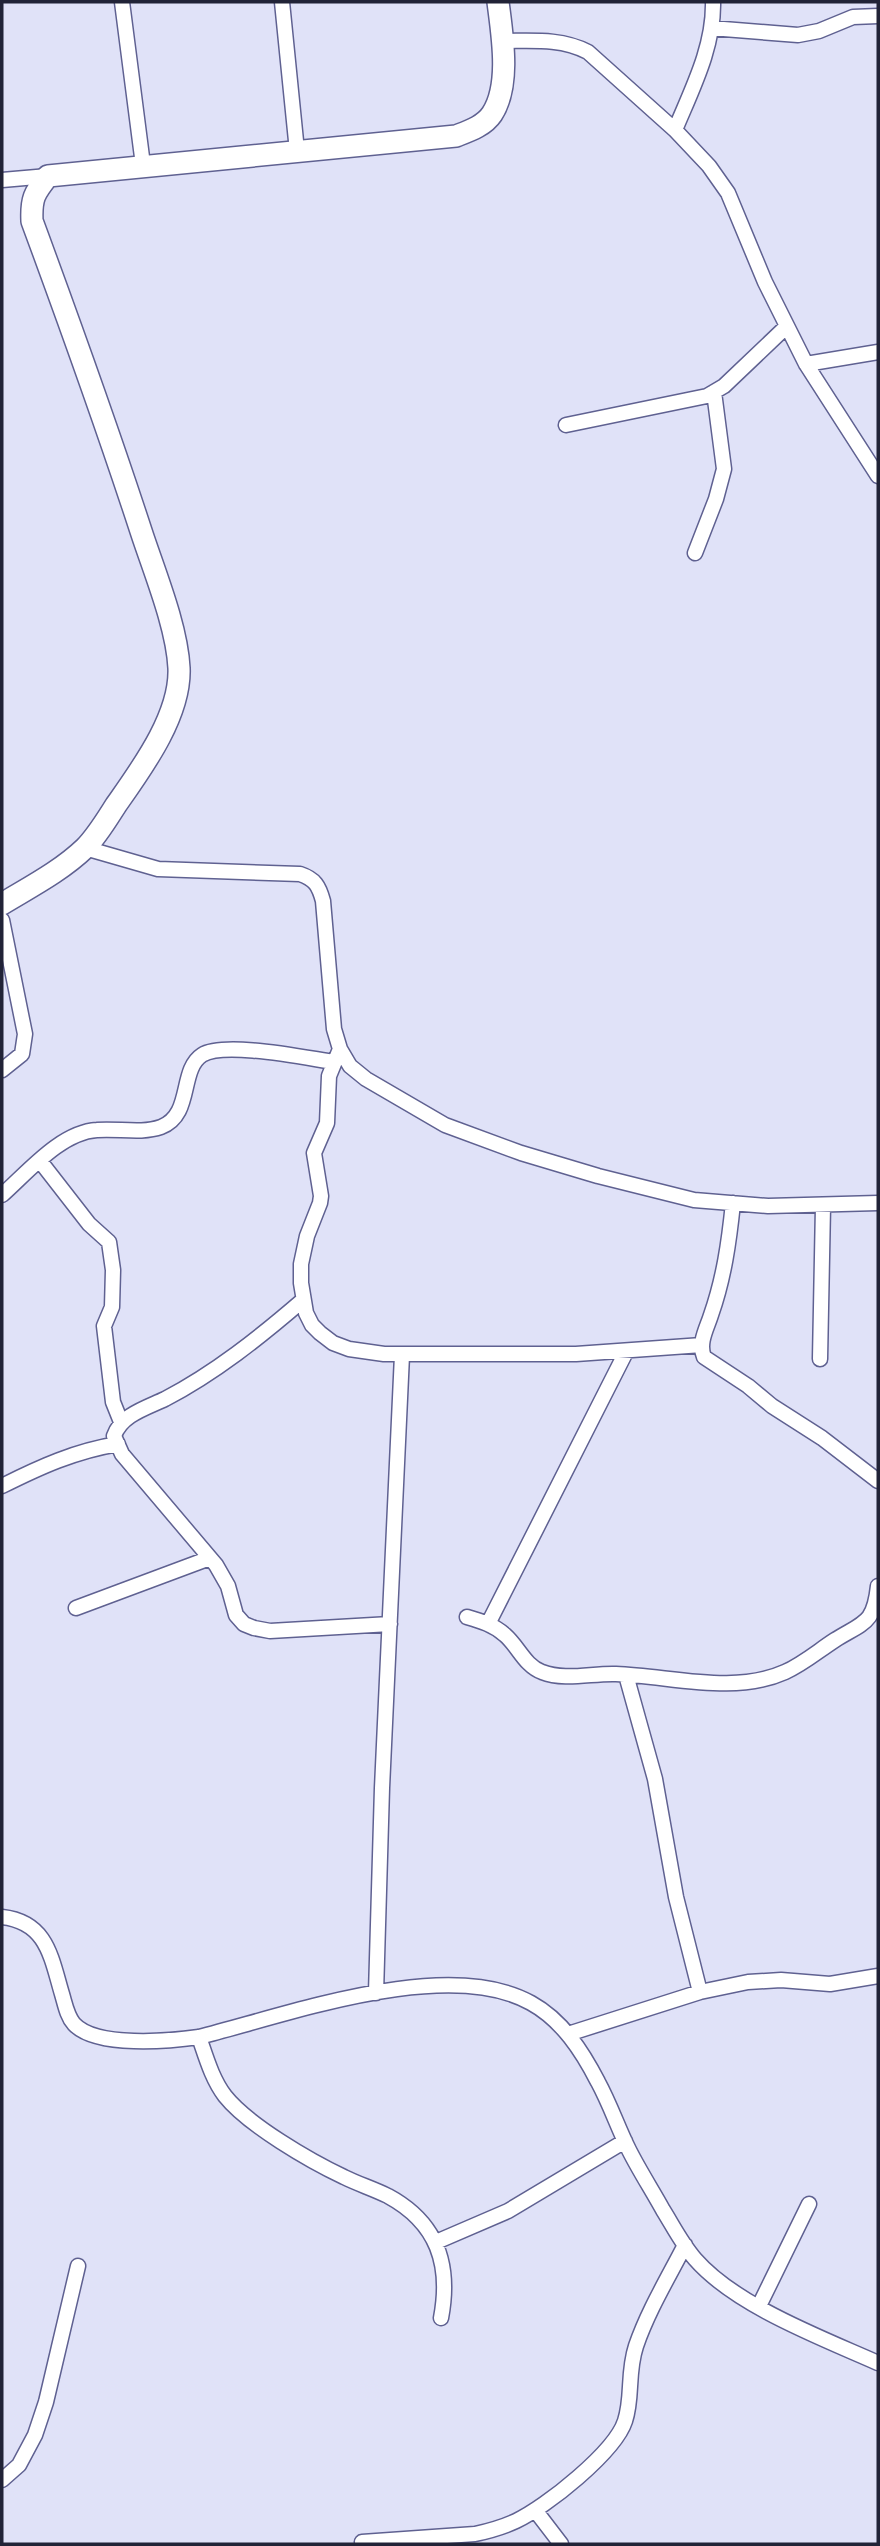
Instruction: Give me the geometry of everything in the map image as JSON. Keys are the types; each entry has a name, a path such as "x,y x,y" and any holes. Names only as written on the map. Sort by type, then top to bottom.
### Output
{"street":[{"path":"122,2 143,165"},
{"path":"282,2 297,151"},
{"path":"2,180 456,136 475,129 492,115 502,89 503,41 498,2"},
{"path":"675,130 702,64 711,28 713,2"},
{"path":"711,28 798,34 819,31 853,17 878,16"},
{"path":"503,41 552,41 573,45 588,52 675,130 709,166 728,193 806,364 878,476"},
{"path":"2,904 49,876 85,848 133,781 159,738 175,702 179,669 174,636 108,429 32,221 31,203 36,190 48,176"},
{"path":"566,425 692,401 714,392 734,377 787,326"},
{"path":"806,364 878,352"},
{"path":"695,553 716,499 724,469 714,392"},
{"path":"85,848 158,869 300,874 312,878 319,887 323,901 337,1055 329,1076 327,1124 314,1153 321,1196 304,1249 301,1283 303,1300 312,1325 333,1343 365,1353 402,1355 626,1352 702,1345"},
{"path":"2,920 25,1034 22,1054 2,1070"},
{"path":"2,1195 61,1143 82,1132 148,1129 166,1124 180,1107 192,1067 203,1054 238,1050 337,1055 366,1079 445,1125 521,1153 598,1176 695,1200 823,1206 878,1203"},
{"path":"40,1161 89,1224 109,1242 113,1270 112,1307 104,1326 113,1402 121,1422"},
{"path":"733,1203 724,1271 701,1352 709,1362 737,1378 878,1481"},
{"path":"820,1359 823,1206"},
{"path":"303,1300 221,1365 175,1394 121,1422 114,1436 122,1454 210,1558 228,1586 236,1615 244,1624 271,1632 390,1624"},
{"path":"488,1624 626,1352"},
{"path":"376,1993 382,1788 402,1355"},
{"path":"2,1486 69,1455 118,1444"},
{"path":"76,1608 210,1558"},
{"path":"467,1617 488,1624 507,1636 529,1664 538,1671 556,1676 626,1675 753,1681 785,1672 869,1619 876,1605 878,1586"},
{"path":"626,1675 655,1779 676,1897 700,1992"},
{"path":"2,1917 15,1918 30,1925 40,1935 47,1947 66,2010 75,2024 85,2031 105,2037 138,2041 171,2041 200,2037 376,1993 445,1985 509,1993 547,2013 580,2050 625,2141 685,2245 711,2275 759,2306 878,2363"},
{"path":"568,2034 700,1992 765,1980 830,1984 878,1976"},
{"path":"200,2037 215,2080 236,2108 335,2173 391,2197 421,2221 436,2242 444,2275 445,2298 441,2318"},
{"path":"436,2242 508,2211 625,2141"},
{"path":"759,2306 809,2204"},
{"path":"362,2542 475,2534 516,2521 535,2510 597,2459 615,2440 625,2421 630,2365 636,2345 685,2245"},
{"path":"2,2480 19,2465 35,2435 46,2402 78,2266"},
{"path":"535,2510 561,2544"}]}
